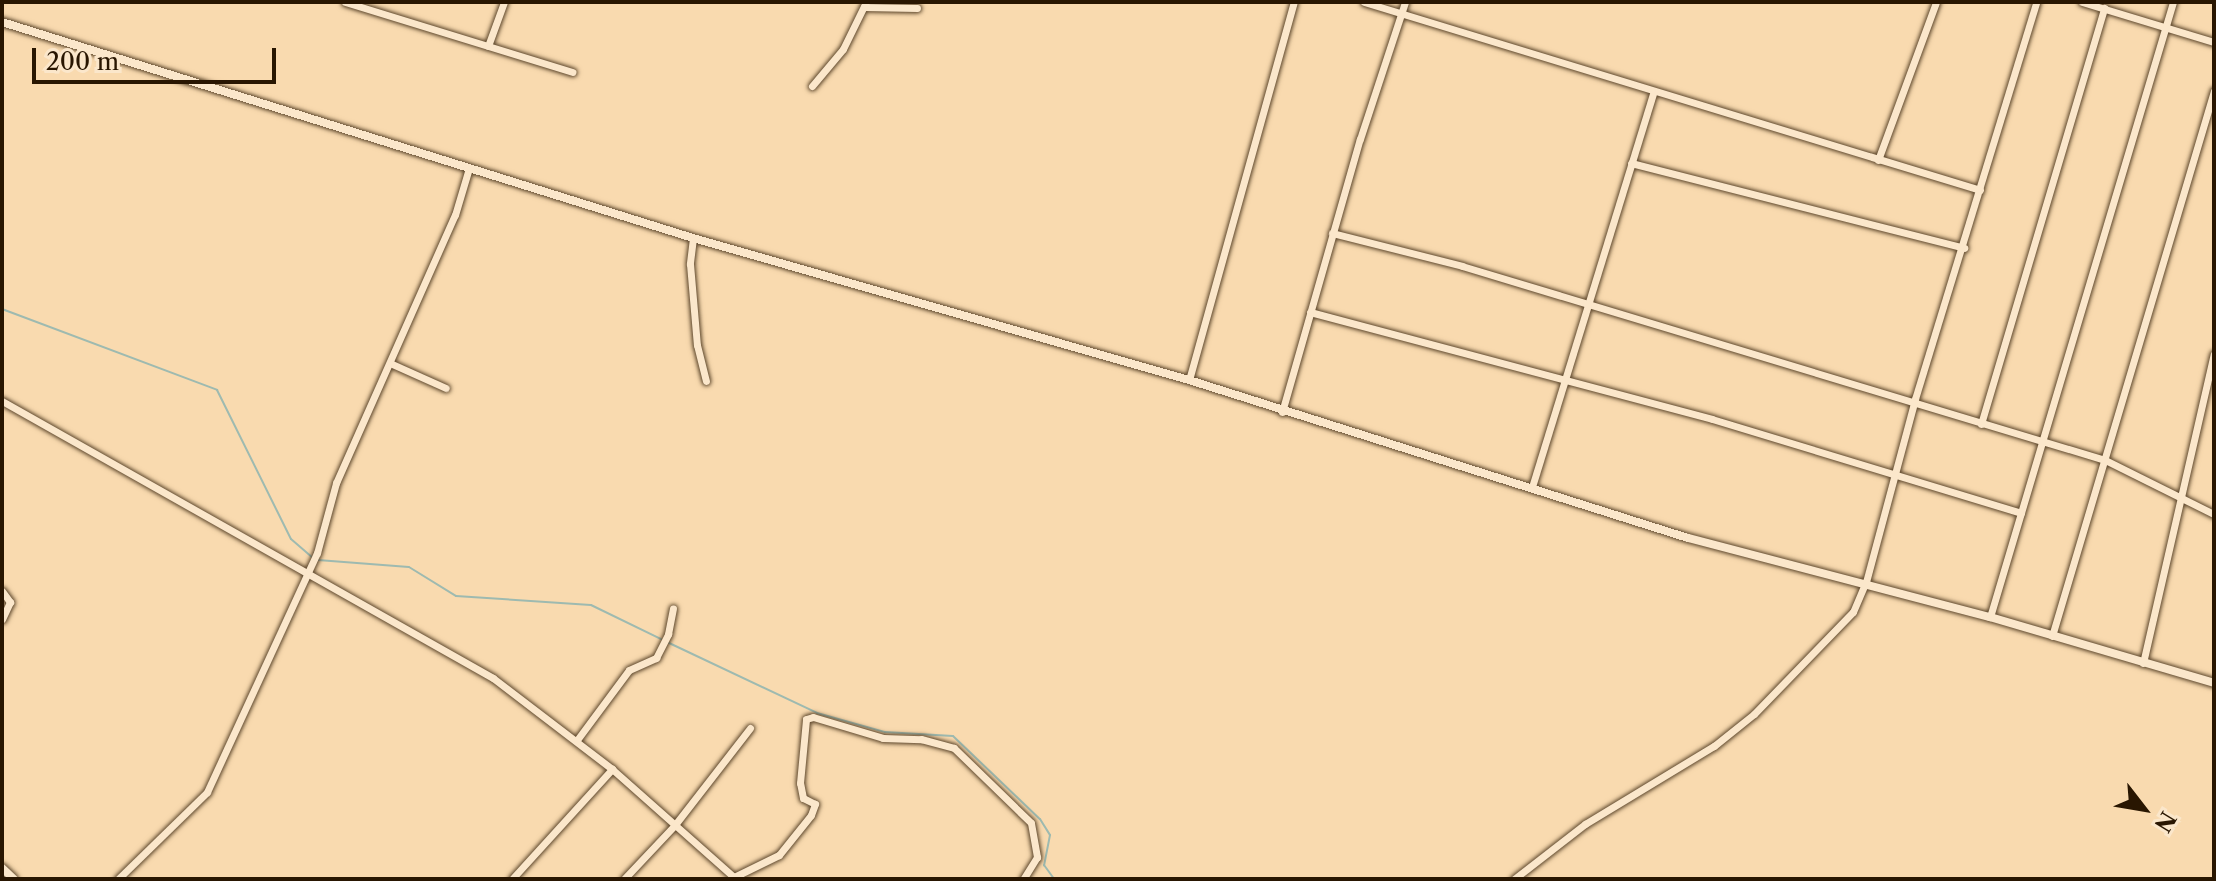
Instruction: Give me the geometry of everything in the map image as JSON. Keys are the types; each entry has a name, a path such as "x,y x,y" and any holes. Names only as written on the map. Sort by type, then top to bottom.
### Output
{"street":[{"path":"345,2 572,72"},
{"path":"488,46 504,2"},
{"path":"1189,380 1294,2"},
{"path":"1364,2 1653,93 1980,190"},
{"path":"1282,412 1332,233 1399,12 1405,2"},
{"path":"1878,160 1936,2"},
{"path":"1514,879 1585,824 1677,772 1754,714 1850,616 1866,582 1915,399 1964,248 2036,2"},
{"path":"2082,2 2214,42"},
{"path":"1990,617 2173,2"},
{"path":"812,86 843,49 865,5 917,8"},
{"path":"1981,424 2104,8"},
{"path":"2,22 693,238 1189,380 1282,412 1532,487 1688,538 1866,582 2214,683"},
{"path":"2052,636 2214,91"},
{"path":"1532,487 1591,305 1653,93"},
{"path":"1631,163 1964,248"},
{"path":"118,879 207,792 317,553 336,483 455,215 469,168"},
{"path":"1332,233 1915,399 1981,424 2105,460 2214,514"},
{"path":"693,238 690,264 697,345 706,381"},
{"path":"1310,312 1895,472 2021,513"},
{"path":"2143,663 2214,354"},
{"path":"390,363 446,388"},
{"path":"2,401 310,568 493,678 577,740 735,878 779,855 811,815 815,804 803,798 800,783 804,729 806,719 813,717 883,738 921,739 954,748 1031,823 1037,857 1023,879"},
{"path":"2,591 10,602 2,619"},
{"path":"577,740 629,670 656,658 668,634 673,608"},
{"path":"624,879 674,826 750,728"},
{"path":"512,879 612,769"},
{"path":"2,868 14,879"}],"waterway":[{"path":"2,309 217,390 291,539 312,557"},
{"path":"318,560 409,567 456,596 591,605 661,639"},
{"path":"667,642 817,713 885,732 953,736 1040,819 1050,835 1044,865 1054,879"}]}
